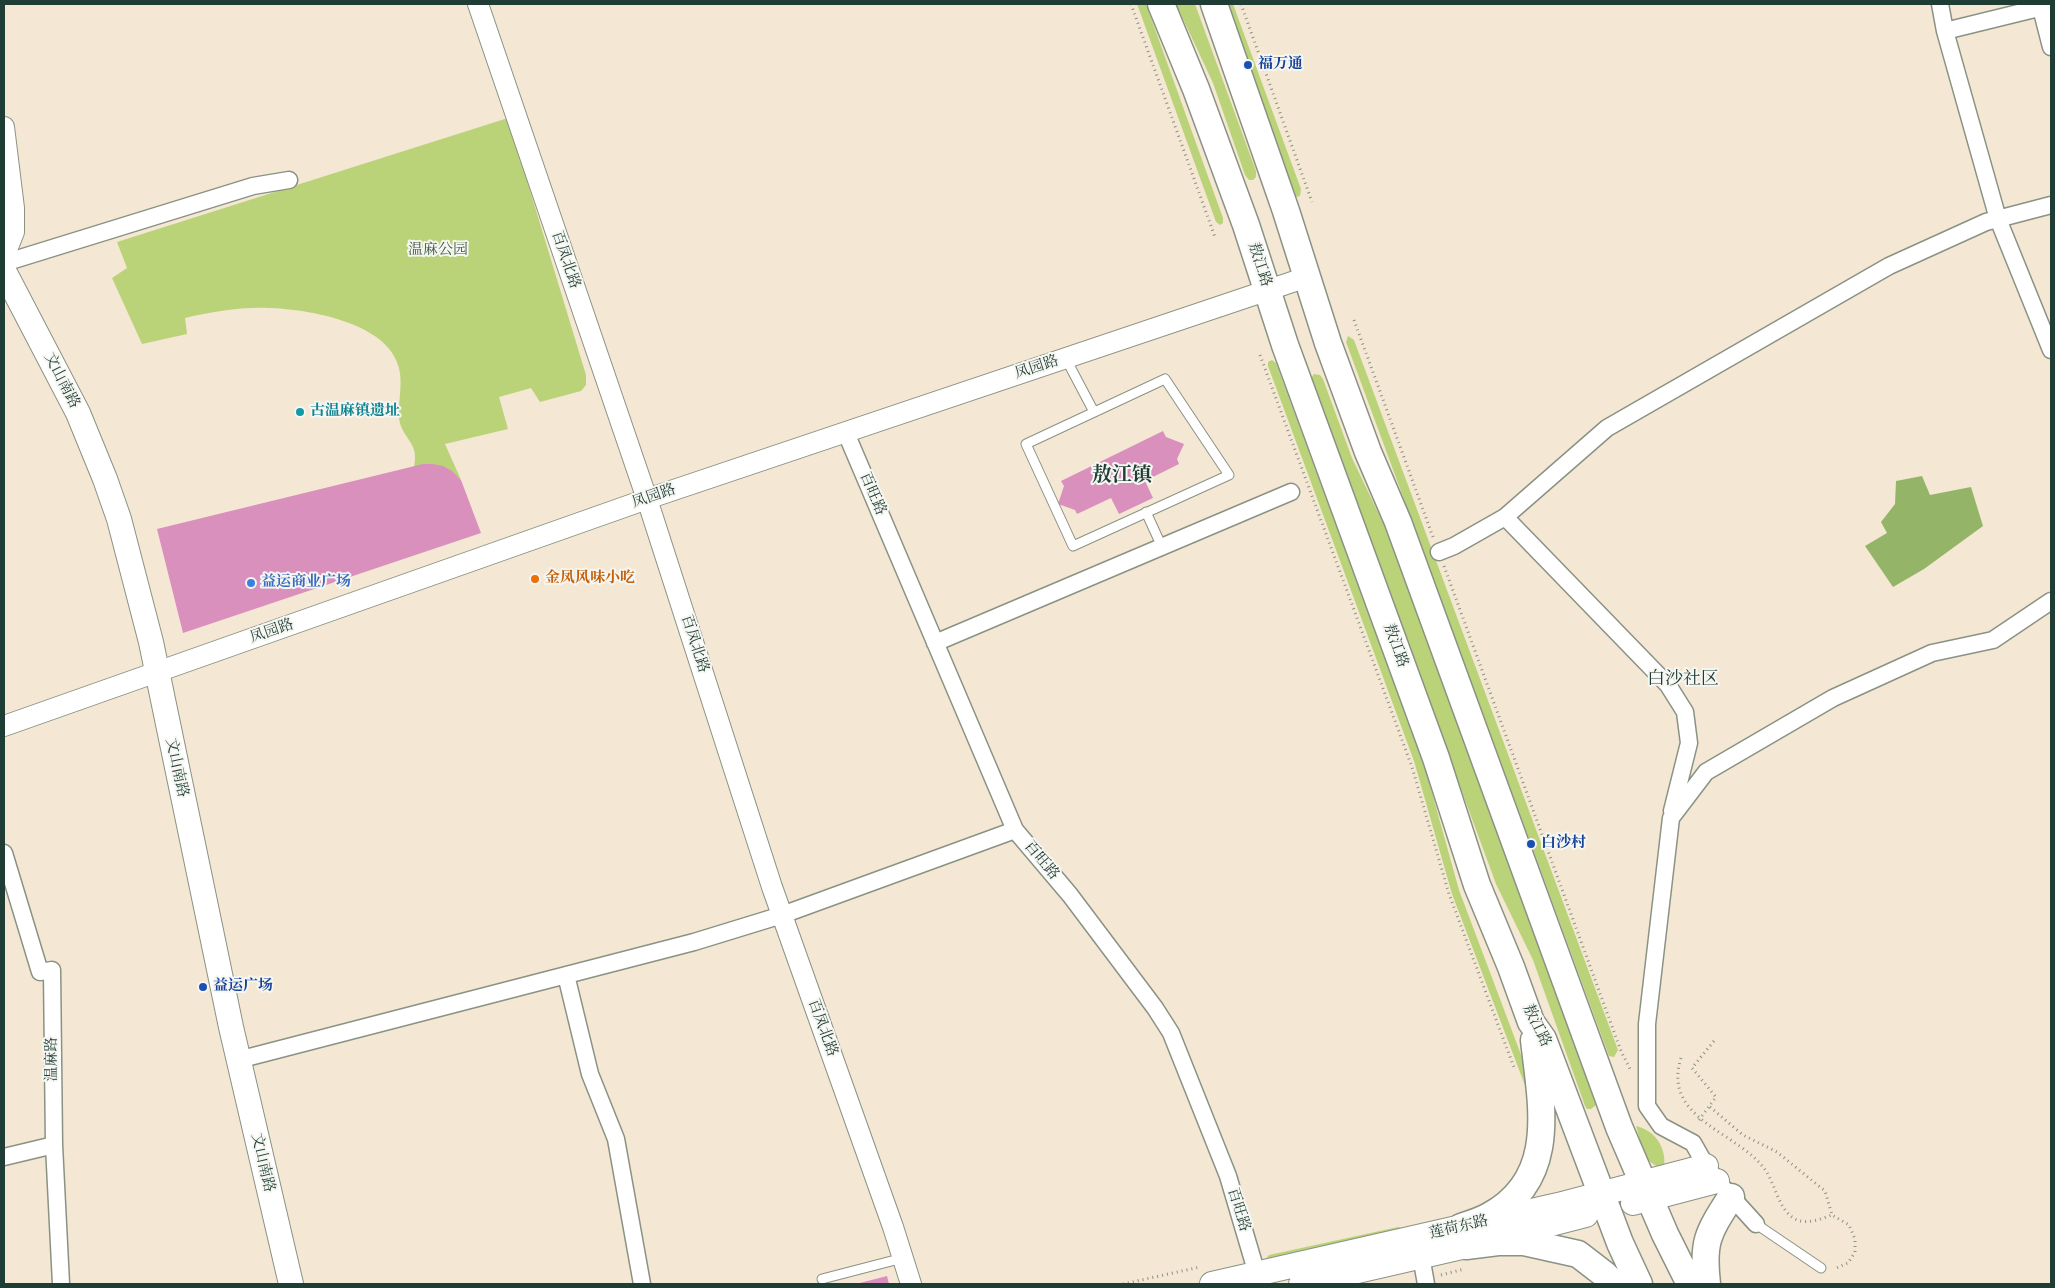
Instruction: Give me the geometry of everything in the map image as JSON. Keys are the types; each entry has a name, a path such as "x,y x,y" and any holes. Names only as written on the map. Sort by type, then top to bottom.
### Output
{"main road":[{"name":"敖江路","path":"1161,4 1196,89 1236,198 1294,370 1436,758 1477,885 1532,1022 1543,1039 1605,1202 1639,1284"},
{"path":"1214,4 1333,356 1368,452 1398,522 1619,1127 1646,1191 1690,1284"},
{"path":"1236,198 1276,184"},
{"name":"文山南路","path":"4,271 67,391 105,478 125,541 151,642 238,1060 291,1284"},
{"path":"1294,370 1333,356"},
{"path":"1466,1247 1490,1216 1510,1202 1525,1184 1536,1164 1540,1149 1543,1119 1532,1022"},
{"path":"1706,1284 1704,1261 1718,1181"},
{"name":"莲荷东路","path":"1301,1284 1466,1247 1605,1202 1646,1191 1718,1181"},
{"path":"1466,1247 1498,1242 1524,1242 1578,1254 1614,1284"},
{"name":"莲荷东路","path":"1209,1275 1257,1274 1466,1247"}],"street":[{"name":"百凤北路","path":"478,4 647,499 782,916 911,1284"},
{"path":"1940,4 1945,31 1998,219 2051,350"},
{"path":"1945,31 2046,6 2051,47"},
{"path":"4,127 14,208 14,232 4,257"},
{"path":"4,263 253,186 289,180"},
{"path":"1439,552 1454,546 1505,517 1607,428 1889,266 1986,222 2051,205"},
{"name":"凤园路","path":"4,726 647,499 1307,277"},
{"name":"百旺路","path":"846,433 1015,830 1070,895 1155,1008 1171,1033 1228,1176 1257,1274"},
{"path":"935,643 1291,492"},
{"path":"1505,517 1668,685 1685,712 1689,743 1670,818 1647,1024 1647,1106 1661,1126 1693,1143 1718,1181 1756,1224"},
{"path":"1670,818 1706,772 1833,698 1932,653 1994,640 2051,601"},
{"path":"238,1060 694,942 782,916 1015,830"},
{"name":"温麻路","path":"4,853 40,972 52,970 54,1145 61,1284"},
{"path":"566,975 590,1074 616,1139 642,1284"},
{"path":"4,1158 54,1145"},
{"path":"1422,1256 1425,1282"}],"lane":[{"path":"1066,359 1094,412"},
{"path":"1165,378 1229,475 1073,546 1026,444 1094,412 1165,378"},
{"path":"1146,512 1162,547"},
{"path":"1756,1224 1821,1268"},
{"path":"822,1279 903,1258"}],"path":[{"path":"1131,4 1215,237"},
{"path":"1241,4 1312,202"},
{"path":"1354,320 1621,1051 1632,1074"},
{"path":"1260,354 1412,768 1449,894 1516,1072"},
{"path":"1699,1120 1716,1097 1692,1068 1714,1041"},
{"path":"1681,1058 1677,1070 1680,1093 1699,1120 1746,1151 1766,1170 1784,1210 1796,1220 1816,1221 1832,1215"},
{"path":"1710,1107 1743,1134 1777,1152 1825,1191 1832,1215 1849,1225 1855,1239 1855,1252 1848,1263 1834,1269 1821,1268"},
{"path":"1425,1282 1466,1247"},
{"path":"1123,1284 1209,1275"}],"green space":[{"path":"1137,4 1146,4 1223,218 1223,223 1220,225 1216,222"},
{"path":"1176,4 1195,4 1256,171 1256,177 1253,180 1249,180 1245,175 1213,83"},
{"path":"1225,4 1233,4 1301,189 1300,196 1296,197 1292,191"},
{"name":"温麻公园","path":"508,118 586,375 586,385 581,391 540,402 531,388 499,397 508,429 445,444 461,480 451,471 440,466 421,465 414,467 415,459 412,446 400,425 401,380 399,368 392,352 379,339 363,329 324,315 303,311 247,308 185,318 187,334 142,344 112,278 127,268 117,242"},
{"path":"1348,336 1354,340 1618,1050 1614,1057 1609,1056 1346,342"},
{"path":"1272,360 1276,363 1424,764 1459,890 1526,1068 1526,1088 1452,894 1414,761 1268,366 1268,362"},
{"path":"1314,374 1320,375 1323,379 1352,458 1385,527 1418,614 1596,1105 1591,1109 1587,1109 1585,1106 1533,960 1496,884 1312,384 1311,378"},
{"path":"1922,476 1930,495 1971,487 1983,526 1924,569 1893,587 1865,546 1887,533 1881,522 1895,504 1896,481"},
{"path":"1636,1126 1649,1131 1658,1141 1664,1153 1664,1167 1651,1163 1647,1158"},
{"path":"1398,1227 1404,1228 1405,1232 1265,1260 1269,1255"}],"building":[{"path":"1163,431 1166,437 1184,444 1177,459 1179,464 1145,481 1153,498 1119,514 1111,498 1077,514 1075,510 1058,504 1064,486 1061,481"},
{"name":"益运商业广场","path":"423,464 443,466 452,471 461,480 481,533 183,633 157,529"},
{"path":"887,1276 889,1284 856,1284"}],"place":[{"name":"福万通","path":"1248,65"},
{"name":"古温麻镇遗址","path":"300,412"},
{"name":"金凤风味小吃","path":"535,579"},
{"name":"益运商业广场","path":"251,583"},
{"name":"白沙村","path":"1531,844"},
{"name":"益运广场","path":"203,987"}],"district":[{"name":"敖江镇","path":"1122,477"},
{"name":"白沙社区","path":"1683,680"}]}
